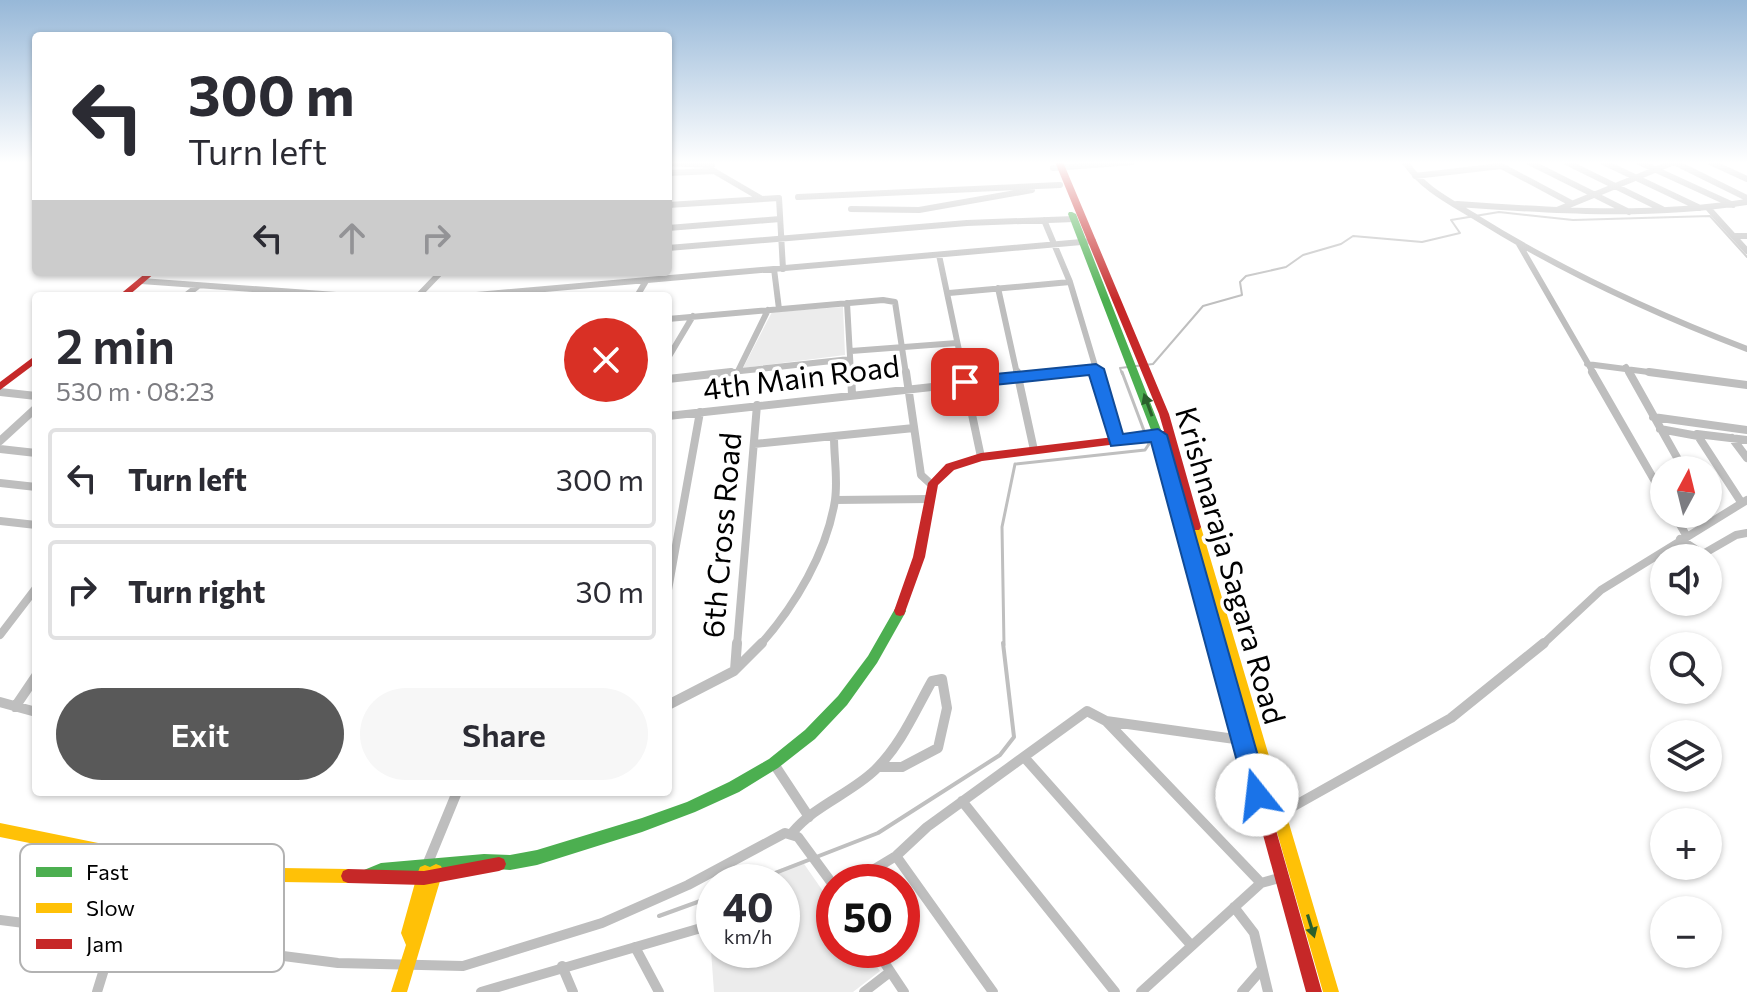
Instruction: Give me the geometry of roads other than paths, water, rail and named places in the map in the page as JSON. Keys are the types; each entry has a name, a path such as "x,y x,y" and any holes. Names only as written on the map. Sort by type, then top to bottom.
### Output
{"main road":[{"name":"Krishnaraja Sagara Road","path":"1070,208 1089,242"},
{"name":"Krishnaraja Sagara Road","path":"1075,208 1140,367 1155,436 1314,992"},
{"path":"127,292 147,276"},
{"path":"0,390 32,362"},
{"name":"Krishnaraja Sagara Road","path":"1155,436 1278,815 1331,992"},
{"path":"284,875 369,875 379,879 499,864 667,815 774,764 817,731 849,695 874,658 913,577 929,515 932,485 950,467 981,457 1155,436"},
{"path":"0,830 78,844"},
{"path":"399,992 412,941 419,934 431,872"}],"street":[{"path":"779,208 779,309"},
{"path":"851,209 886,214 932,208"},
{"path":"1462,208 1518,244 1634,302 1747,349"},
{"path":"1528,208 1590,214 1719,208"},
{"path":"1580,208 1590,214"},
{"path":"1622,208 1629,212"},
{"path":"1660,208 1666,211"},
{"path":"1704,208 1722,222 1747,251"},
{"path":"672,228 780,219"},
{"path":"672,248 1074,219"},
{"path":"1044,220 1070,282 1117,441"},
{"path":"1734,236 1747,236"},
{"path":"515,292 1089,242"},
{"path":"1518,244 1650,473"},
{"path":"939,255 981,457"},
{"path":"422,292 437,276"},
{"path":"624,283 625,276"},
{"path":"141,281 276,292"},
{"path":"639,292 646,281"},
{"path":"949,293 1070,282"},
{"path":"190,292 198,285"},
{"path":"586,292 591,286"},
{"path":"214,292 218,287"},
{"path":"998,288 1034,450"},
{"path":"672,319 847,303 895,302 921,475 932,485"},
{"path":"847,303 852,395"},
{"path":"738,371 768,310"},
{"path":"672,351 693,316"},
{"path":"672,379 903,347 957,343"},
{"path":"1587,364 1747,385"},
{"path":"1626,367 1676,456"},
{"name":"4th Main Road","path":"672,416 1096,369"},
{"path":"0,390 32,395"},
{"name":"6th Cross Road","path":"735,670 757,405"},
{"path":"0,441 32,412"},
{"path":"672,568 700,412"},
{"path":"1653,417 1747,430"},
{"path":"754,444 914,428"},
{"path":"1660,429 1747,440"},
{"path":"1696,434 1744,501 1722,509"},
{"path":"672,703 735,670 760,647 796,596 827,528 835,500 834,437"},
{"path":"1732,438 1747,458"},
{"path":"0,449 32,453"},
{"path":"0,483 32,487"},
{"path":"835,500 930,499"},
{"path":"0,521 32,525"},
{"path":"1679,528 1683,537 1703,554 1736,535 1747,533"},
{"path":"1278,815 1451,718 1540,647 1601,590 1694,528"},
{"path":"0,635 32,593"},
{"path":"284,957 405,966 479,962 602,923 688,885 778,835 792,833 809,817 856,787 879,767 932,681 942,679 947,708 938,748 902,767 879,767"},
{"path":"15,707 32,682"},
{"path":"0,702 32,711"},
{"path":"883,864 927,827 1087,711 1106,721 1261,883"},
{"path":"1106,721 1242,740"},
{"path":"1024,757 1191,945"},
{"path":"774,764 809,817"},
{"path":"431,872 456,796"},
{"path":"962,801 1115,992"},
{"path":"792,833 817,864"},
{"path":"896,856 993,992"},
{"path":"1141,992 1261,883 1296,876"},
{"path":"1234,907 1254,933 1268,992"},
{"path":"0,920 20,923"},
{"path":"481,992 696,929"},
{"path":"635,947 659,992"},
{"path":"562,966 573,992"},
{"path":"887,968 904,992"},
{"path":"1242,992 1262,969"},
{"path":"97,992 103,972"},
{"path":"864,992 890,972"}],"waterway":[{"path":"1122,374 1120,368 1153,364 1203,306 1242,295 1240,282 1246,276 1286,267 1303,255 1341,244 1353,236 1422,242 1460,233 1451,220 1499,212 1573,220 1710,216 1747,257"},
{"path":"1004,645 1002,527 1015,464 1145,450 1149,444 1122,372"},
{"path":"798,864 878,833 1000,755 1014,737 1003,643"},
{"path":"659,916 696,903"}]}
